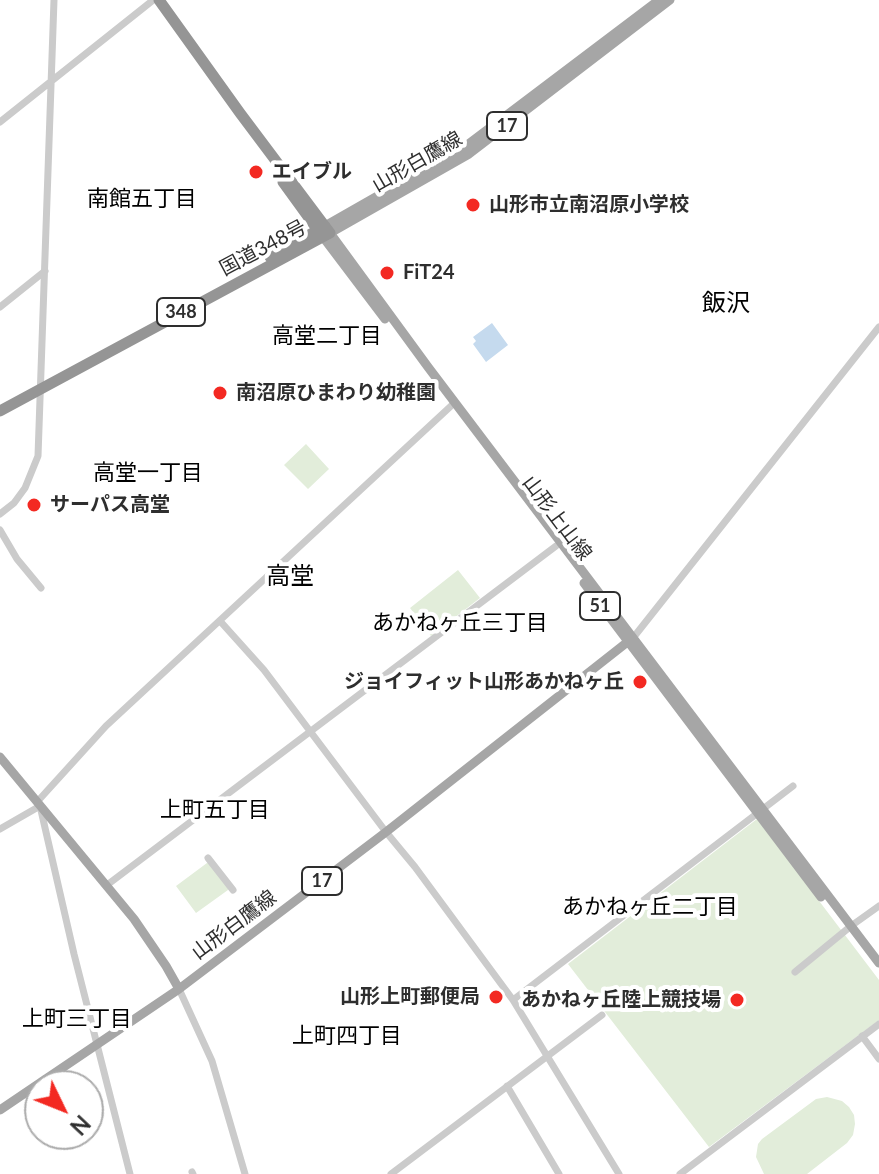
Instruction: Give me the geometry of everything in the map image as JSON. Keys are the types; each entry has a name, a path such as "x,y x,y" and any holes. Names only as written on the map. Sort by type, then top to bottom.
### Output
{"highway":[{"name":"国道348号","path":"0,408 324,231 154,0"}],"main road":[{"name":"山形白鷹線","path":"324,231 469,154 657,3 670,0"},
{"name":"山形上山線","path":"324,231 451,406 630,640"},
{"name":"山形上山線","path":"324,231 760,812 879,963"},
{"name":"山形白鷹線","path":"0,1110 179,989 386,832 630,640"},
{"path":"0,757 134,919 179,989"},
{"name":"山形上山線","path":"849,928 879,973"}],"street":[{"path":"0,514 19,497 34,469 40,439 54,0"},
{"path":"0,122 154,0"},
{"path":"0,307 45,271"},
{"path":"630,640 879,327"},
{"path":"0,829 38,804 106,726 451,406"},
{"path":"0,530 17,559 41,588"},
{"path":"107,885 556,546"},
{"path":"220,621 264,670 513,1000 619,1174"},
{"path":"513,1000 793,786"},
{"path":"38,804 130,1174"},
{"path":"208,858 233,890"},
{"path":"795,972 879,906"},
{"path":"179,989 212,1061 245,1174"},
{"path":"391,1174 602,1015"},
{"path":"680,1174 879,1024"},
{"path":"862,1036 879,1059"},
{"path":"507,1086 559,1174"}],"green space":[{"path":"306,444 329,469 308,489 284,465"},
{"path":"458,570 480,598 431,636 410,608"},
{"name":"あかねヶ丘陸上競技場","path":"757,819 879,980 879,1020 709,1147 568,964"},
{"path":"207,863 228,886 228,890 196,913 176,886"},
{"path":"827,1097 842,1101 854,1115 853,1135 847,1143 807,1174 764,1174 756,1157 762,1139 816,1099"}],"water":[{"path":"492,323 508,345 486,362 473,344 476,341 473,337"}],"place":[{"name":"エイブル","path":"256,172"},
{"name":"山形市立南沼原小学校","path":"473,205"},
{"name":"FiT24","path":"387,273"},
{"name":"南沼原ひまわり幼稚園","path":"220,393"},
{"name":"サーパス高堂","path":"34,505"},
{"name":"ジョイフィット山形あかねヶ丘","path":"640,682"},
{"name":"山形上町郵便局","path":"496,997"},
{"name":"あかねヶ丘陸上競技場","path":"737,1000"}],"district":[{"name":"南館五丁目","path":"142,199"},
{"name":"飯沢","path":"726,303"},
{"name":"高堂二丁目","path":"327,336"},
{"name":"高堂一丁目","path":"148,473"},
{"name":"高堂","path":"290,576"},
{"name":"あかねヶ丘三丁目","path":"460,623"},
{"name":"上町五丁目","path":"215,810"},
{"name":"あかねヶ丘二丁目","path":"650,907"},
{"name":"上町三丁目","path":"77,1019"},
{"name":"上町四丁目","path":"347,1036"}]}
